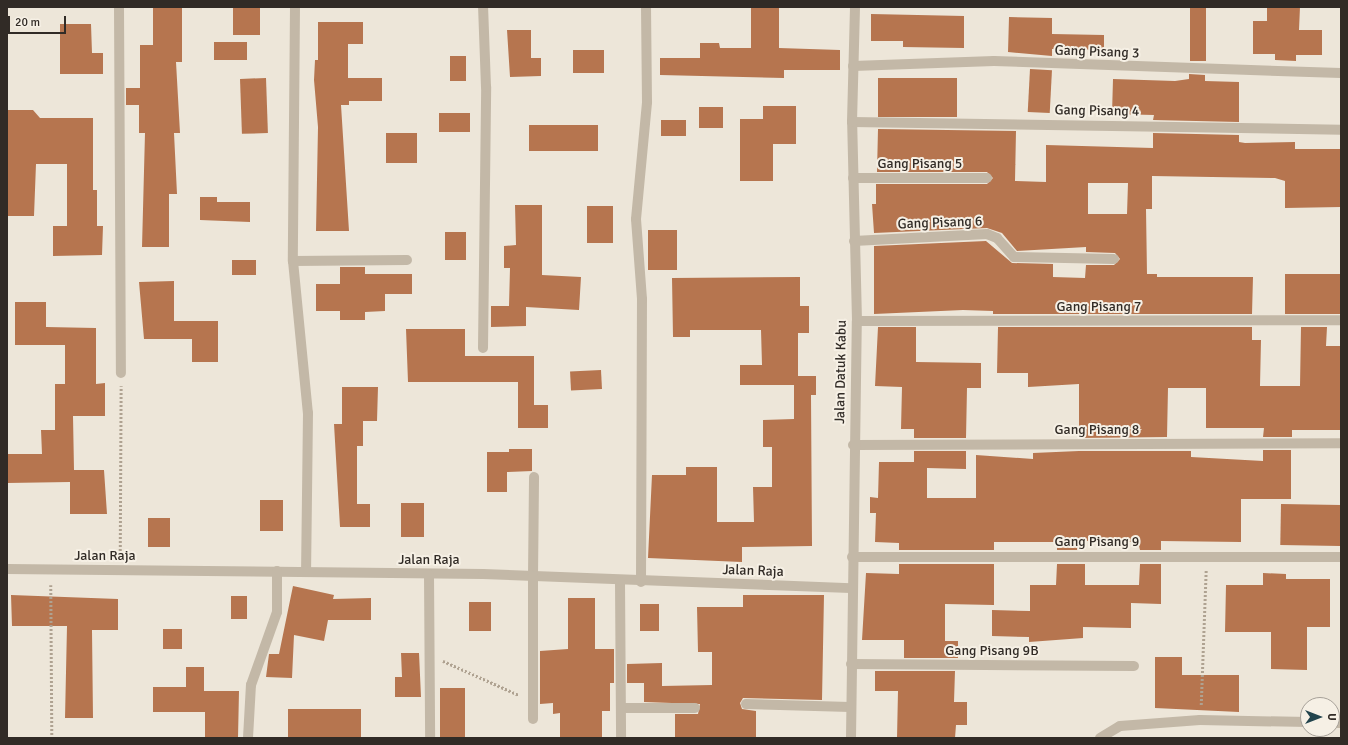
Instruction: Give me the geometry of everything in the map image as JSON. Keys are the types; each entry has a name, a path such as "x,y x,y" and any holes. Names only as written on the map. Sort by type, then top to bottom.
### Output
{"street":[{"path":"120,7 121,373"},
{"path":"295,7 293,261 308,413 306,571"},
{"path":"483,7 486,87 483,348"},
{"path":"641,582 642,299 636,219 647,102 646,7"},
{"name":"Jalan Datuk Kabu","path":"851,738 850,707 853,445 857,321 852,122 855,7"},
{"name":"Gang Pisang 3","path":"853,66 994,61 1341,73"},
{"name":"Gang Pisang 4","path":"852,122 1341,130"},
{"name":"Gang Pisang 5","path":"853,178 987,178"},
{"name":"Gang Pisang 6","path":"854,241 987,234 997,238 1014,257 1114,259"},
{"path":"293,261 407,260"},
{"name":"Gang Pisang 7","path":"857,321 1341,320"},
{"name":"Gang Pisang 8","path":"853,445 1341,442"},
{"path":"533,719 534,477"},
{"name":"Gang Pisang 9","path":"852,556 1341,557"},
{"name":"Jalan Raja","path":"7,569 306,571 429,575 533,576 620,582 851,588"},
{"path":"248,738 251,685 278,612 277,572"},
{"path":"429,575 430,738"},
{"path":"620,582 621,738"},
{"name":"Gang Pisang 9B","path":"851,664 1134,666"},
{"path":"746,704 850,707"},
{"path":"621,708 695,708"},
{"path":"1100,738 1120,726 1200,720 1300,722"}],"path":[{"path":"120,570 121,373"},
{"path":"1200,720 1206,556"},
{"path":"51,570 52,738"},
{"path":"430,656 512,690 527,703 533,719"}],"building":[{"path":"153,7 182,7 182,62 176,62 180,133 174,133 177,194 169,194 169,247 142,247 145,133 139,133 139,105 126,105 126,88 140,88 140,45 153,45"},
{"path":"233,7 260,7 260,35 233,35"},
{"path":"751,7 779,7 779,48 840,50 840,70 784,70 784,78 660,75 660,58 700,58 700,43 719,43 720,48 751,48"},
{"path":"1190,7 1206,7 1206,61 1190,61"},
{"path":"1267,7 1300,7 1299,30 1322,30 1322,55 1296,55 1296,61 1275,60 1275,54 1253,54 1253,21 1267,21"},
{"path":"871,14 964,16 964,48 903,47 903,41 871,41"},
{"path":"1009,17 1052,18 1052,34 1104,35 1104,50 1052,49 1052,56 1008,52"},
{"path":"318,22 363,22 363,44 348,44 348,78 382,78 382,101 349,101 349,105 341,105 349,231 316,231 318,127 314,80 315,60 318,60"},
{"path":"60,24 91,24 92,53 103,53 103,74 60,74"},
{"path":"507,30 531,30 531,58 541,58 541,76 510,77"},
{"path":"214,42 247,42 247,60 214,60"},
{"path":"573,50 604,50 604,73 573,73"},
{"path":"450,56 466,56 466,81 450,81"},
{"path":"1030,69 1052,70 1050,113 1028,112"},
{"path":"1189,74 1205,75 1205,81 1239,82 1239,122 1153,120 1154,115 1112,114 1113,79 1175,81 1189,79"},
{"path":"266,78 268,133 242,134 240,79"},
{"path":"878,78 957,78 957,117 878,117"},
{"path":"763,106 796,106 796,144 773,144 773,181 740,181 740,119 763,119"},
{"path":"699,107 723,107 723,128 699,128"},
{"path":"7,110 33,110 40,118 93,118 93,190 97,190 97,226 103,226 102,255 53,256 53,226 67,226 67,164 36,164 34,216 7,216"},
{"path":"439,113 470,113 470,132 439,132"},
{"path":"661,120 686,120 686,136 661,136"},
{"path":"529,125 598,125 598,151 529,151"},
{"path":"878,129 1016,131 1015,181 1046,182 1046,145 1153,148 1153,133 1239,135 1239,142 1245,143 1295,142 1295,149 1341,149 1341,207 1285,208 1285,181 1275,178 1152,176 1152,209 1146,209 1147,274 1157,274 1157,277 1253,277 1252,314 993,314 993,311 963,310 874,314 874,246 986,241 1012,263 1053,264 1053,277 1085,278 1086,265 1114,265 1120,259 1115,253 1086,252 1086,247 1017,251 1002,233 987,228 874,233 872,204 876,204 876,184 987,184 993,178 987,172 877,172","holes":["1088,183 1128,183 1127,214 1088,214"]},
{"path":"386,133 417,133 417,163 386,163"},
{"path":"200,197 217,197 217,202 250,202 250,222 200,220"},
{"path":"515,205 542,205 542,275 581,277 579,310 526,307 526,326 491,327 491,306 509,306 510,268 504,268 504,246 516,245"},
{"path":"587,206 613,206 613,243 587,243"},
{"path":"648,230 677,230 677,270 648,270"},
{"path":"445,232 466,232 466,260 445,260"},
{"path":"232,260 256,260 256,275 232,275"},
{"path":"340,267 365,267 365,274 412,274 412,294 385,294 385,311 365,312 365,320 340,320 340,311 316,311 316,284 340,284"},
{"path":"1285,274 1341,274 1341,314 1285,314"},
{"path":"800,277 800,306 809,306 809,333 798,333 798,376 816,376 816,395 811,395 812,546 742,547 742,562 648,558 652,475 686,475 686,467 717,467 717,522 754,522 753,487 772,487 772,447 763,447 763,420 794,419 794,385 740,385 740,365 762,365 761,330 690,330 690,337 673,337 672,278"},
{"path":"174,281 174,321 218,321 218,362 192,362 192,339 144,339 139,282"},
{"path":"15,302 46,302 46,327 96,328 96,384 105,383 105,416 73,416 74,470 104,470 107,514 70,514 70,482 7,483 7,454 42,454 41,430 55,430 55,384 65,384 65,345 15,345"},
{"path":"878,327 916,327 916,362 981,363 981,388 967,388 966,438 914,438 914,429 901,429 902,387 875,386"},
{"path":"998,327 1252,327 1252,340 1261,340 1260,386 1300,386 1301,327 1327,327 1326,346 1341,346 1341,430 1292,430 1292,437 1263,437 1264,428 1206,428 1206,388 1168,388 1167,437 1079,438 1079,384 1028,387 1028,373 997,373"},
{"path":"406,329 465,329 465,356 534,356 534,405 548,405 548,428 518,428 518,382 408,382"},
{"path":"601,370 602,389 571,391 570,372"},
{"path":"342,387 378,387 377,421 363,421 363,446 357,446 357,504 370,504 370,527 340,527 334,424 342,424"},
{"path":"509,449 532,449 532,471 507,472 507,492 487,492 487,452 509,452"},
{"path":"1263,450 1291,450 1291,499 1241,499 1241,542 1161,541 1161,550 1140,550 1138,542 1086,541 1085,550 1057,550 1057,542 994,542 994,550 899,550 899,543 875,542 876,513 870,513 870,497 878,498 879,462 914,462 914,451 966,451 966,469 927,468 927,498 976,498 976,455 1033,459 1033,453 1079,451 1191,451 1191,457 1263,461"},
{"path":"260,500 283,500 283,531 260,531"},
{"path":"401,503 424,503 424,537 401,537"},
{"path":"1281,504 1341,505 1340,546 1280,545"},
{"path":"148,518 170,518 170,547 148,547"},
{"path":"899,564 994,564 994,605 945,604 945,641 958,641 958,658 904,658 904,640 862,640 866,573 899,574"},
{"path":"1057,564 1085,564 1085,585 1139,585 1140,564 1161,564 1161,604 1131,603 1131,628 1083,627 1083,638 1029,642 1029,637 992,636 992,610 1030,611 1030,585 1056,585"},
{"path":"1263,573 1286,574 1286,579 1330,579 1330,627 1307,627 1307,670 1271,669 1271,632 1225,632 1226,585 1263,585"},
{"path":"293,586 334,595 333,599 371,598 371,620 328,620 324,641 294,635 292,678 266,677 269,654 279,654"},
{"path":"11,595 118,599 118,630 92,630 93,718 65,718 67,626 12,626"},
{"path":"743,595 824,595 822,700 743,698 740,703 742,709 756,711 756,738 675,738 675,714 698,714 700,704 644,702 644,683 627,683 627,664 662,663 662,686 712,685 712,652 698,652 697,607 743,607"},
{"path":"231,596 247,596 247,619 231,619"},
{"path":"568,598 595,598 595,649 614,649 614,683 610,683 610,711 602,711 602,738 560,738 560,713 553,714 553,703 540,704 540,651 568,649"},
{"path":"469,602 491,602 491,631 469,631"},
{"path":"640,604 659,604 659,631 640,631"},
{"path":"163,629 182,629 182,649 163,649"},
{"path":"401,653 419,653 421,697 395,697 395,677 402,677"},
{"path":"1155,657 1182,657 1182,675 1239,675 1239,712 1155,708"},
{"path":"186,667 204,667 204,691 239,691 238,738 205,738 205,712 153,712 153,687 186,687"},
{"path":"875,671 955,671 954,702 967,702 967,725 956,725 955,738 897,738 898,691 875,691"},
{"path":"440,688 465,688 465,738 440,738"},
{"path":"288,709 361,709 361,738 288,738"}]}
